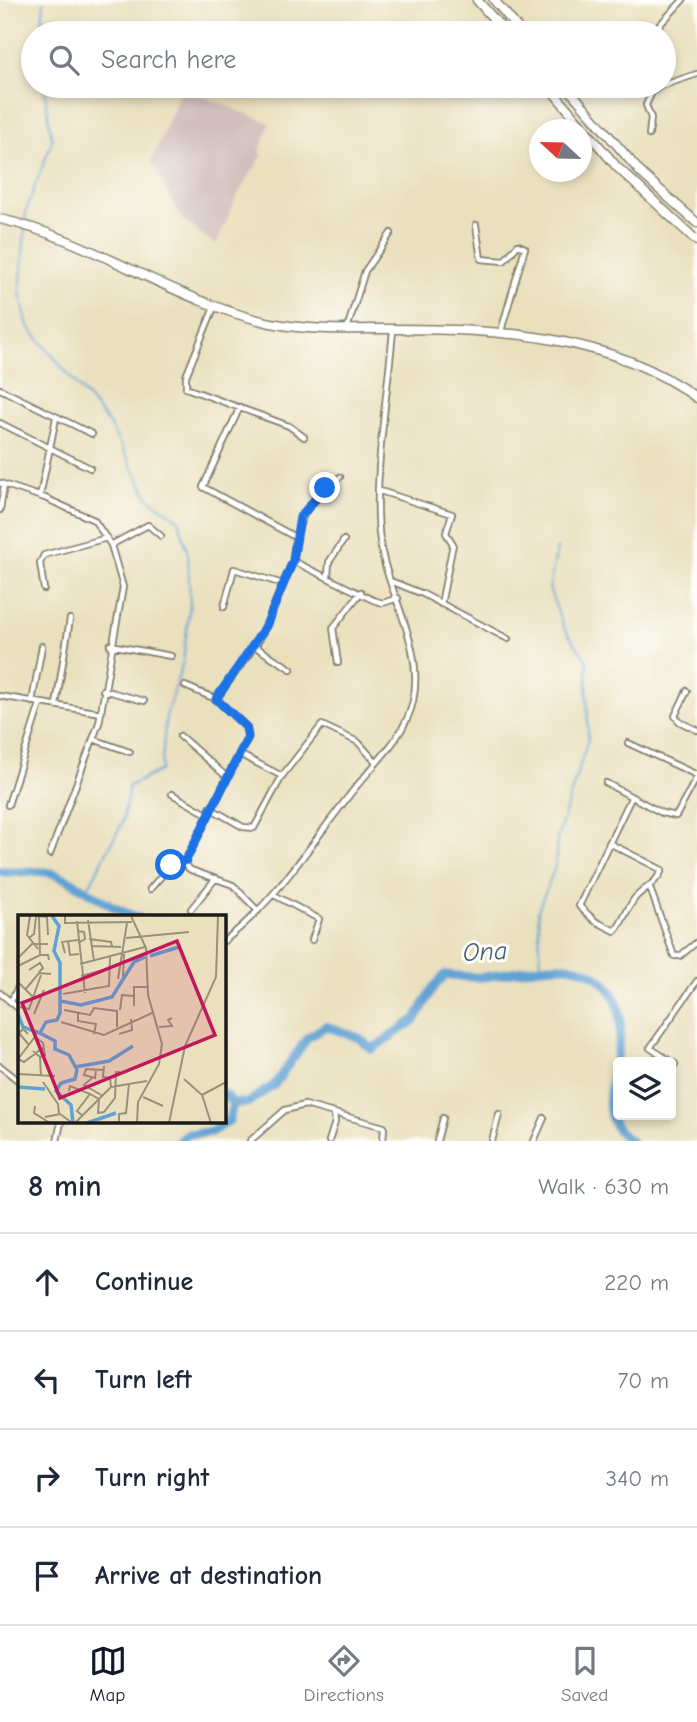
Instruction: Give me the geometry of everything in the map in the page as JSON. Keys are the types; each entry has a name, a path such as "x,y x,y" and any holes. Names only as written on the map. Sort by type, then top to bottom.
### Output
{"highway":[{"path":"477,0 495,21"},
{"path":"494,0 512,21"},
{"path":"558,98 617,167 697,241"},
{"path":"576,98 641,173 697,223"},
{"path":"0,219 33,229 216,304 270,323 347,329 501,331 553,339 613,356 663,378 697,398"}],"street":[{"path":"663,21 683,0"},
{"path":"676,81 697,74"},
{"path":"649,98 646,105 651,118 649,135"},
{"path":"476,225 481,259 504,261 518,245 525,248 501,331"},
{"path":"347,329 365,271 391,233"},
{"path":"216,304 186,376 186,388 289,426 304,437"},
{"path":"226,939 274,895 394,741 413,701 412,664 406,624 380,540 380,491 393,329"},
{"path":"0,389 92,434"},
{"path":"240,407 202,487 295,537"},
{"path":"40,496 56,418"},
{"path":"0,423 90,468"},
{"path":"216,699 266,626 293,561 300,517 315,498 340,477"},
{"path":"0,510 2,484 82,512 101,527 111,545 122,587 110,645 101,713 50,854"},
{"path":"380,491 452,514 446,533 453,544 441,604"},
{"path":"111,545 148,525 161,536"},
{"path":"44,589 40,563 44,555 107,538"},
{"path":"328,576 329,562 344,540"},
{"path":"293,561 383,603 398,598"},
{"path":"224,607 234,569 283,584"},
{"path":"392,582 508,639"},
{"path":"338,663 333,628 361,592"},
{"path":"56,705 70,619"},
{"path":"110,645 171,656"},
{"path":"32,702 42,646"},
{"path":"254,646 291,669"},
{"path":"183,863 248,737 246,727 216,699 186,686"},
{"path":"103,690 144,701"},
{"path":"687,691 676,716 680,722 697,730"},
{"path":"0,696 101,713"},
{"path":"8,805 40,704"},
{"path":"172,794 243,827 254,828 282,776 322,725 358,742 376,762"},
{"path":"180,736 227,777"},
{"path":"93,739 130,751"},
{"path":"606,783 631,798 676,816 697,776 628,743"},
{"path":"239,754 282,776"},
{"path":"609,843 662,870 650,888 636,897 628,916 615,931 580,910 586,887 631,798"},
{"path":"183,863 191,870 238,889 258,911"},
{"path":"150,889 171,865 183,863"},
{"path":"191,909 216,878"},
{"path":"650,888 674,956 680,956 697,942"},
{"path":"274,895 319,919 312,940"},
{"path":"664,1057 650,1048 697,981"},
{"path":"10,1001 18,987"},
{"path":"0,993 18,1008"},
{"path":"0,1066 18,1079"},
{"path":"250,1141 276,1116 305,1105 384,1127 383,1141"},
{"path":"329,1141 335,1122 334,1113"},
{"path":"492,1141 499,1114"},
{"path":"437,1141 443,1118"},
{"path":"534,1141 544,1118"}],"shaded area":[{"path":"178,98 207,98 270,123 260,150 262,156 238,194 216,245 182,219 151,162"}],"waterway":[{"path":"42,21 44,2"},
{"path":"25,223 26,210 52,141 46,98"},
{"path":"25,228 20,294 28,326 109,424 149,498 179,520 188,554 190,602 183,662 166,716 161,770 129,786 123,821 86,892"},
{"path":"541,968 538,910 555,867 557,839 588,739 587,661 564,628 549,589 557,548"},
{"name":"Ona","path":"0,871 53,873 132,915"},
{"name":"Ona","path":"226,1096 233,1103 247,1103 274,1085 308,1037 326,1026 359,1038 372,1049 416,1019 433,988 445,975 483,977 544,966 574,967 601,980 615,999 620,1020 619,1042 610,1108 616,1126 631,1141"},
{"path":"226,1123 229,1121 233,1103"},
{"path":"179,1141 187,1134 211,1132 224,1124"}],"route":[{"path":"171,865 186,860 248,737 246,727 227,706 216,699 230,676 260,639 293,561 300,517 325,488"}]}
